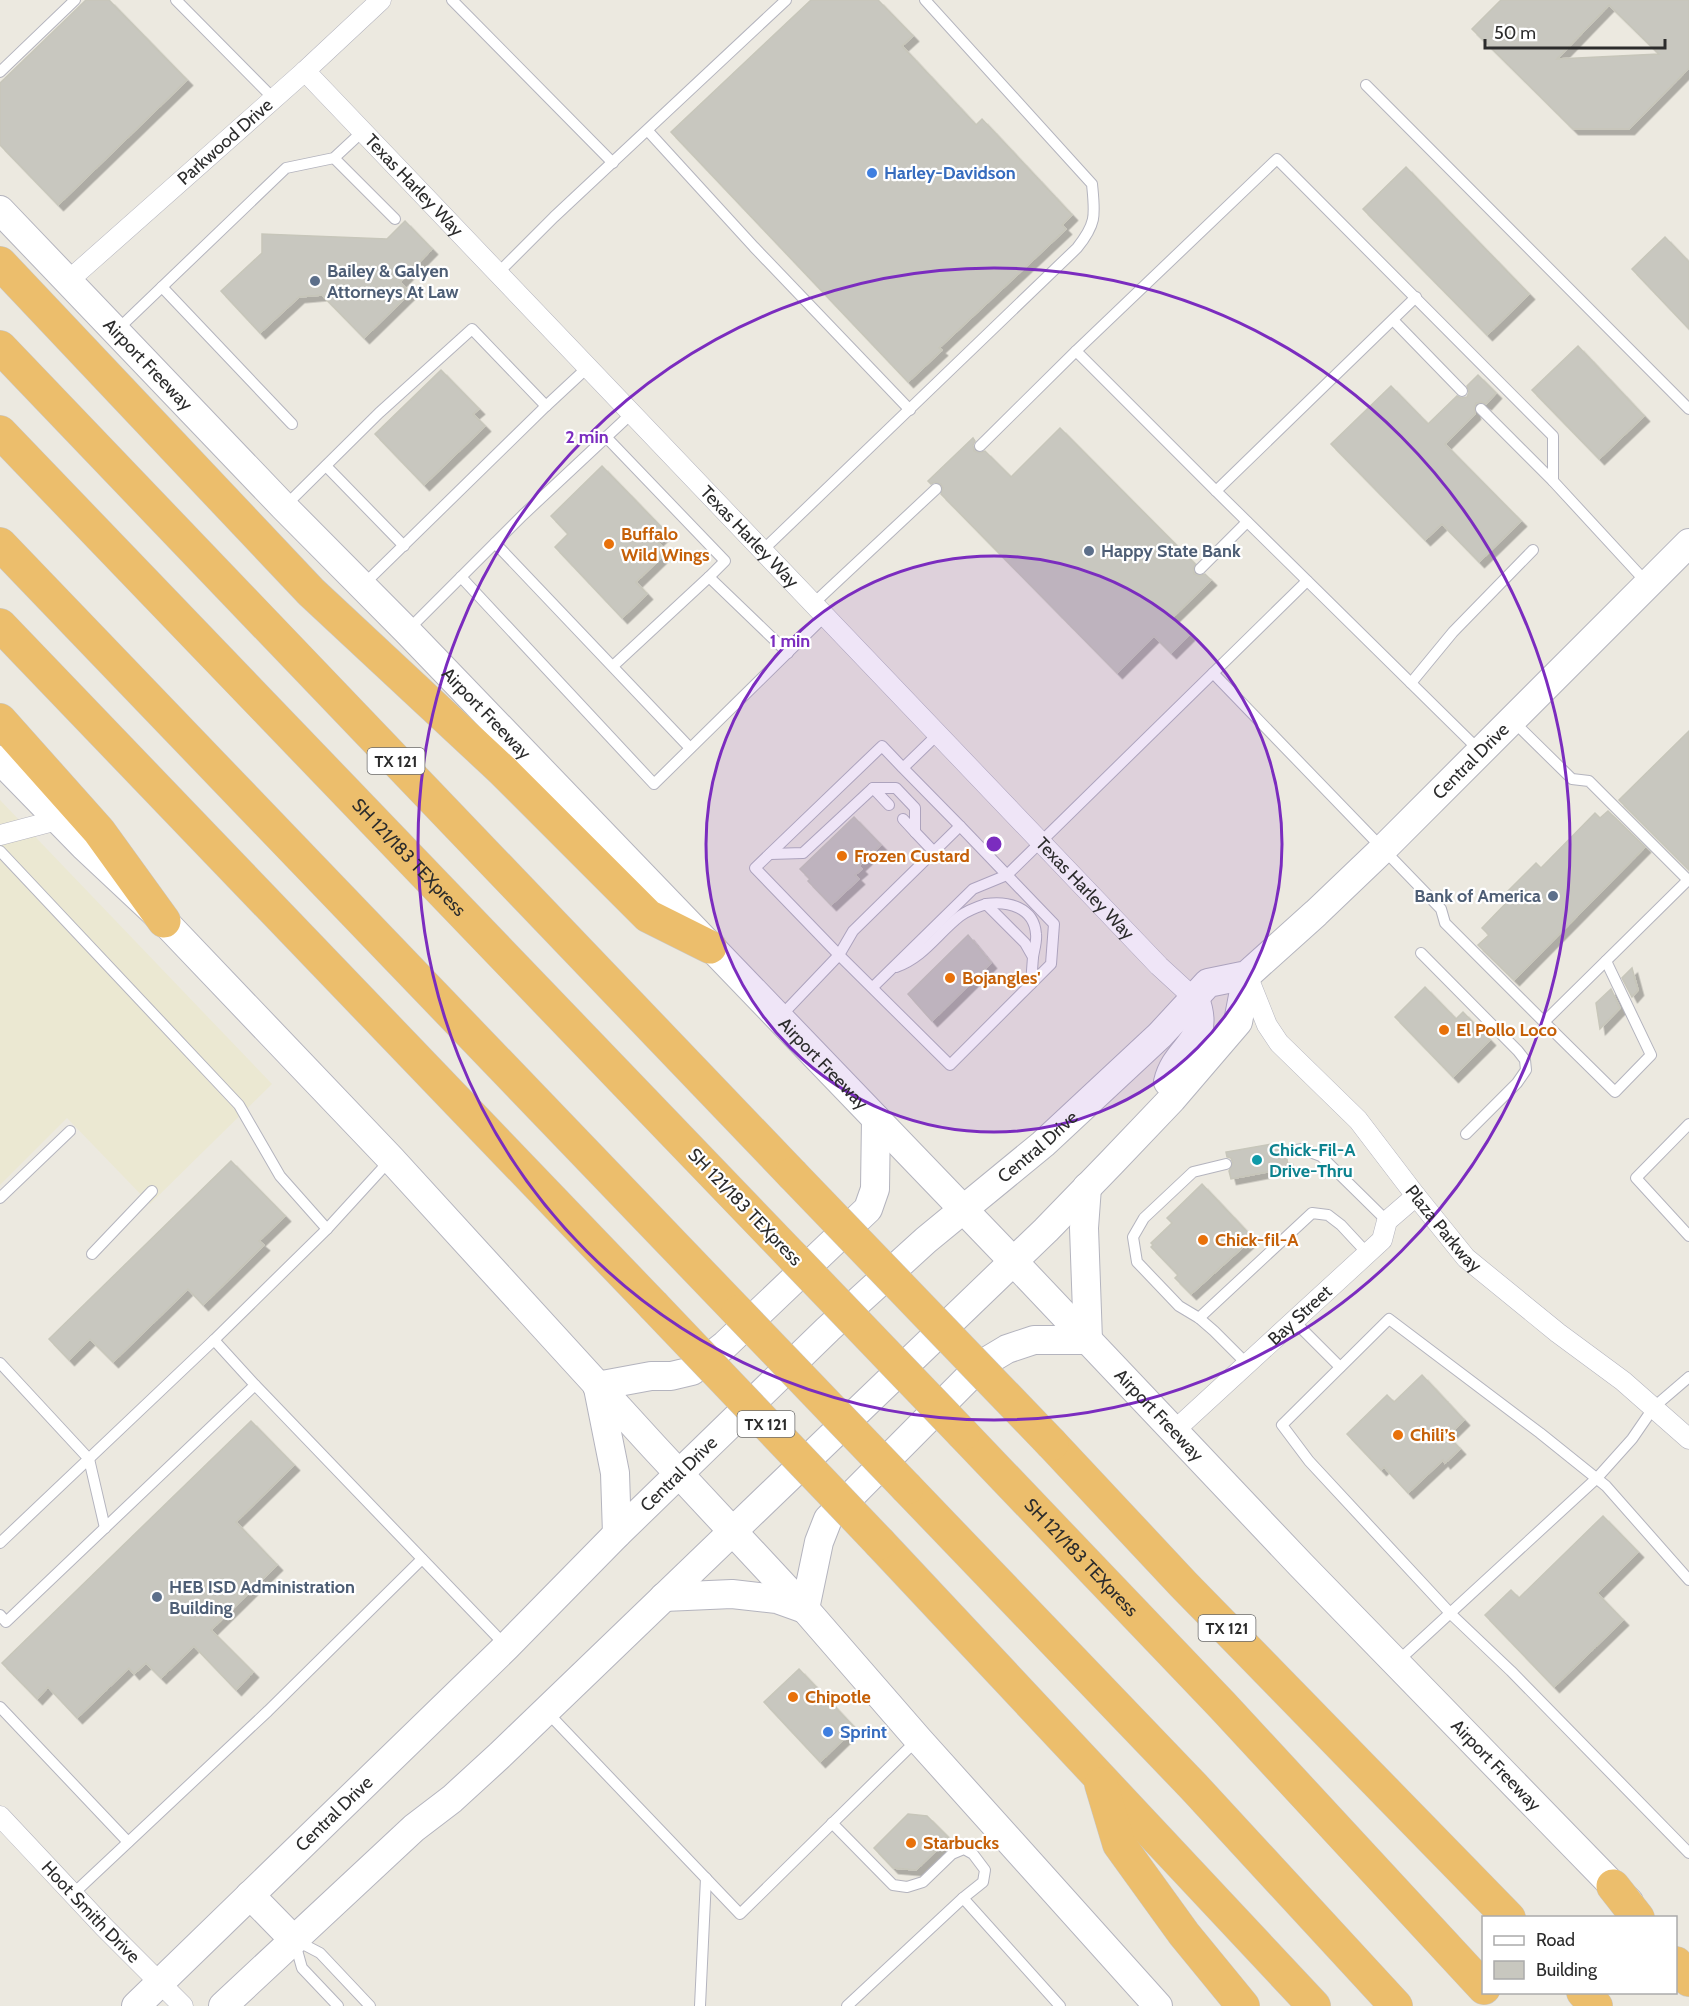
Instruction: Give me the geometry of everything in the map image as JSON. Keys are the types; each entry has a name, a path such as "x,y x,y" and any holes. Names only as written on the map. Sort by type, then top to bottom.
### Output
{"highway":[{"path":"0,263 311,592 502,770 648,916 710,947"},
{"name":"TX 121","path":"0,347 1052,1444 1183,1584 1508,1916"},
{"name":"SH 121/183 TEXpress","path":"0,432 1222,1705 1482,1986"},
{"path":"0,544 1194,1787 1396,2006"},
{"name":"TX 121","path":"0,625 880,1543 1314,2006"},
{"path":"0,720 99,831 164,921"},
{"path":"1098,1776 1119,1844 1184,1934 1243,2006"},
{"path":"1613,1886 1637,1916"},
{"path":"1677,1964 1689,1980"},
{"path":"1490,1994 1500,2006"},
{"path":"1585,1994 1596,2006"}],"main road":[{"name":"Airport Freeway","path":"0,210 1013,1261 1300,1565 1645,1916"},
{"name":"Central Drive","path":"136,2006 507,1647 617,1534 828,1329 926,1240 1043,1144 1160,1035 1208,983 1247,975 1326,904 1689,543"},
{"path":"0,761 57,820 164,921 391,1159 597,1386 805,1609 918,1739 1158,2006"},
{"path":"223,2006 414,1828 452,1799 1087,1188 1172,1099 1238,1022 1247,975"},
{"path":"1172,1099 1168,1081 1175,1065 1194,1041 1201,1026 1201,1014 1195,999"},
{"path":"597,1386 692,1371 725,1345 818,1257 868,1209 875,1189 876,1119"},
{"path":"805,1609 819,1542 828,1519 982,1364 1007,1348 1034,1340 1088,1340 1084,1228 1087,1188"},
{"path":"597,1386 615,1473 617,1534"},
{"path":"664,1597 732,1594 777,1599 805,1609"},
{"path":"250,1895 294,1940"},
{"path":"1677,1947 1689,1958"}],"street":[{"name":"Parkwood Drive","path":"68,281 274,99 381,0"},
{"name":"Texas Harley Way","path":"305,71 1159,966 1195,999"},
{"path":"0,835 57,820"},
{"name":"Plaza Parkway","path":"1247,975 1267,1025 1274,1036 1358,1120 1466,1258 1654,1407 1689,1439"},
{"name":"Bay Street","path":"1174,1431 1382,1240 1387,1221 1416,1196"},
{"name":"Hoot Smith Drive","path":"0,1816 183,2006"}],"lane":[{"path":"0,72 75,0"},
{"path":"176,0 274,99"},
{"path":"452,0 613,163"},
{"path":"498,273 554,217 786,0"},
{"path":"764,550 1077,248 1090,232 1095,212 1092,184 925,0"},
{"path":"1366,85 1689,409"},
{"path":"116,331 286,168 334,158 363,131"},
{"path":"648,131 753,247 910,410"},
{"path":"334,158 395,219"},
{"path":"980,446 1277,159 1553,436 1553,481"},
{"path":"162,287 292,424"},
{"path":"1216,491 1416,297"},
{"path":"1393,320 1462,391"},
{"path":"284,507 379,413 472,329 546,406"},
{"path":"1076,351 1480,751"},
{"path":"362,586 588,367"},
{"path":"1481,409 1553,481 1648,584"},
{"path":"407,631 495,543 632,413"},
{"path":"606,437 725,561 613,666"},
{"path":"326,466 404,546"},
{"path":"461,578 654,784 788,653 820,609 936,489"},
{"path":"1200,569 1248,522"},
{"path":"495,543 690,748"},
{"path":"1411,683 1453,632 1533,550"},
{"path":"710,577 788,653"},
{"path":"873,987 973,889 1007,875 1307,581"},
{"path":"1213,673 1441,909 1445,923 1615,1092 1651,1055 1606,961"},
{"path":"1512,720 1572,779 1589,781 1688,880 1545,1022"},
{"path":"903,768 938,734"},
{"path":"882,746 960,826 1054,924 1051,964 950,1065 755,868 882,746"},
{"path":"770,854 803,853 873,788 896,788 915,808 915,832"},
{"path":"873,788 889,805"},
{"path":"903,819 934,852"},
{"path":"778,1018 839,955 853,931 960,826"},
{"path":"0,851 239,1105 279,1176 327,1229"},
{"path":"892,969 912,961 960,916 986,904 1002,902 1017,905 1033,921 1036,935 1031,984"},
{"path":"986,904 1024,943 1033,957"},
{"path":"1421,953 1525,1060 1526,1070 1517,1083 1466,1134"},
{"path":"1689,1124 1636,1178 1689,1236"},
{"path":"0,1198 70,1131"},
{"path":"1286,1152 1302,1149 1321,1156 1387,1221"},
{"path":"0,1543 214,1340 327,1229 391,1159"},
{"path":"1226,1164 1193,1172 1144,1218 1133,1237 1137,1262 1179,1306 1199,1318 1247,1364"},
{"path":"92,1254 152,1191"},
{"path":"1199,1318 1312,1214 1328,1215 1367,1253"},
{"path":"1689,1580 1597,1478 1389,1319 1282,1425 1309,1461 1451,1614 1511,1671 1689,1853"},
{"path":"1294,1321 1340,1367"},
{"path":"214,1340 507,1647"},
{"path":"0,1363 88,1459 105,1528"},
{"path":"1396,1663 1597,1478 1632,1439 1654,1407 1689,1377"},
{"path":"2,1621 105,1528 255,1385"},
{"path":"73,1894 268,1711 422,1559"},
{"path":"0,1707 128,1842"},
{"path":"546,1710 740,1914 918,1739"},
{"path":"832,1824 893,1885 908,1887 923,1882 952,1854 964,1849 973,1854 985,1870 983,1882 847,2006"},
{"path":"700,2006 706,1878"},
{"path":"963,1898 1060,2006"},
{"path":"294,1940 302,1968 338,2006"},
{"path":"294,1940 320,1953 370,2006"}],"shaded area":[{"path":"0,800 272,1084 150,1204 67,1118 0,1185"}],"building":[{"path":"86,0 109,0 187,80 58,205 0,145 0,83"},
{"name":"Harley-Davidson","path":"811,0 878,0 913,36 902,46 976,125 982,119 1072,215 1062,225 1066,229 939,348 942,350 908,382 671,132"},
{"path":"1501,0 1689,0 1689,68 1629,129 1573,129 1472,29","holes":["1609,5 1659,54 1557,59"]},
{"path":"1406,167 1529,294 1487,335 1363,209"},
{"name":"Bailey & Galyen Attorneys At Law","path":"405,221 432,249 400,282 410,293 364,338 322,295 299,297 260,333 221,291 262,253 262,234 387,239"},
{"path":"1665,237 1689,262 1689,329 1632,269"},
{"path":"1578,346 1644,416 1599,459 1532,390"},
{"path":"441,370 479,409 473,414 485,426 424,485 375,434"},
{"path":"1478,375 1496,393 1486,404 1476,403 1475,414 1445,444 1521,521 1479,562 1442,524 1425,540 1331,444 1391,386 1428,424 1457,396 1467,397 1469,392 1467,386"},
{"name":"Happy State Bank","path":"1060,428 1195,564 1194,574 1199,576 1205,574 1211,580 1172,618 1189,635 1171,653 1154,636 1117,673 941,494 943,488 941,484 935,482 931,484 928,481 973,438 974,451 979,453 985,451 1011,477"},
{"name":"Buffalo Wild Wings","path":"602,466 666,532 657,541 667,552 636,582 647,594 622,618 555,547 568,534 551,516"},
{"path":"1689,731 1689,870 1619,800"},
{"name":"Bank of America","path":"1608,811 1645,847 1514,980 1478,945 1489,935 1482,928 1511,898 1506,893 1536,863 1541,868 1595,813 1600,818"},
{"name":"Frozen Custard","path":"854,817 881,845 859,866 862,869 855,875 859,879 831,905 800,869"},
{"name":"Bojangles'","path":"968,935 991,963 932,1021 908,994"},
{"path":"1632,968 1638,990 1632,997 1622,978"},
{"name":"El Pollo Loco","path":"1425,987 1456,1019 1463,1012 1490,1040 1453,1077 1395,1017"},
{"path":"1611,989 1620,1008 1600,1029 1596,1003"},
{"name":"Chick-Fil-A Drive-Thru","path":"1283,1142 1284,1145 1279,1149 1279,1154 1287,1159 1288,1168 1231,1179 1229,1171 1233,1163 1231,1158 1227,1157 1226,1152"},
{"path":"231,1161 285,1216 259,1241 264,1245 203,1305 188,1289 113,1362 90,1339 69,1360 49,1339"},
{"name":"Chick-fil-A","path":"1202,1184 1253,1238 1191,1294 1175,1278 1178,1275 1151,1247 1153,1245 1151,1243 1172,1223 1167,1218"},
{"name":"Chili’s","path":"1422,1375 1464,1420 1448,1436 1460,1449 1445,1463 1443,1460 1408,1493 1384,1467 1381,1470 1347,1434 1387,1395 1394,1402"},
{"name":"HEB ISD Administration Building","path":"251,1421 294,1465 236,1522 277,1565 211,1630 253,1672 236,1690 194,1646 161,1678 146,1663 134,1674 129,1668 77,1718 48,1687 37,1699 2,1663"},
{"path":"1603,1516 1638,1552 1597,1593 1623,1620 1554,1687 1485,1615 1511,1590 1519,1598"},
{"path":"799,1669 855,1728 820,1762 764,1702"},
{"name":"Starbucks","path":"908,1814 927,1816 949,1838 916,1870 893,1868 874,1848"}],"place":[{"name":"Harley-Davidson","path":"872,173"},
{"name":"Bailey & Galyen Attorneys At Law","path":"315,281"},
{"name":"Buffalo Wild Wings","path":"609,544"},
{"name":"Happy State Bank","path":"1089,551"},
{"name":"Frozen Custard","path":"842,856"},
{"name":"Bank of America","path":"1553,896"},
{"name":"Bojangles'","path":"950,978"},
{"name":"El Pollo Loco","path":"1444,1030"},
{"name":"Chick-Fil-A Drive-Thru","path":"1257,1160"},
{"name":"Chick-fil-A","path":"1203,1240"},
{"name":"Chili’s","path":"1398,1435"},
{"name":"HEB ISD Administration Building","path":"157,1597"},
{"name":"Chipotle","path":"793,1697"},
{"name":"Sprint","path":"828,1732"},
{"name":"Starbucks","path":"911,1843"}]}
